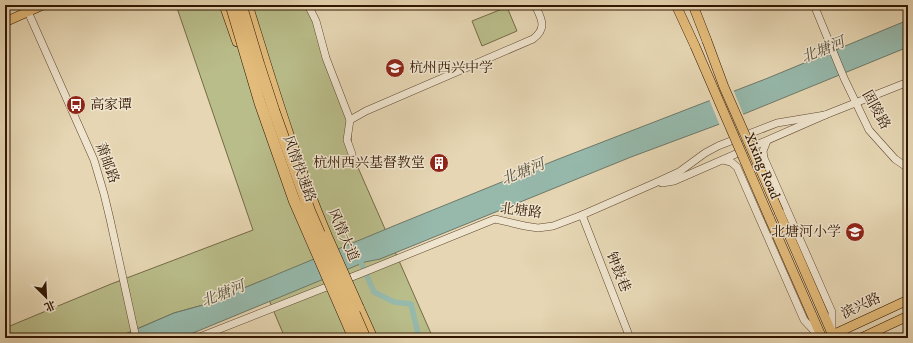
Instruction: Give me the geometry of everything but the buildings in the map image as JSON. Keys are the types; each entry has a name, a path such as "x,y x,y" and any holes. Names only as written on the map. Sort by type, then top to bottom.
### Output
{"highway":[{"name":"风情快速路","path":"231,5 260,103 294,200 354,338"},
{"name":"风情快速路","path":"241,5 274,111 310,212 365,338"}],"main road":[{"path":"5,22 27,9 43,5"},
{"path":"224,5 253,89 273,154 297,219 349,338"},
{"name":"风情大道","path":"248,5 282,112 314,205 373,338"},
{"name":"Xixing Road","path":"676,5 696,46 822,338"},
{"name":"Xixing Road","path":"693,5 724,87 831,337"},
{"name":"滨兴路","path":"831,337 908,300"},
{"name":"滨兴路","path":"861,338 908,316"}],"street":[{"path":"308,5 316,21 326,58 350,120 347,140 352,154"},
{"path":"350,120 533,39 538,35 542,24 535,5"},
{"name":"固陵路","path":"814,5 844,78 869,130 895,159 908,168"},
{"name":"萧邮路","path":"27,9 94,160 104,194 136,338"},
{"name":"北塘路","path":"655,183 674,181 825,115 856,104 908,82"},
{"name":"北塘路","path":"197,338 495,219 538,228 553,226 582,215 679,172 705,153 718,146 777,123 825,115"},
{"name":"Xixing Road","path":"767,141 763,151 764,158 832,312 831,337"},
{"name":"Xixing Road","path":"723,160 731,162 737,167 804,320 822,338"},
{"name":"钟鼓巷","path":"582,215 630,338"}],"green space":[{"path":"176,5 308,5 350,120 352,154 433,338 285,338 261,281 203,305 174,313 116,338 5,338 5,328 111,284 253,230"},
{"path":"507,7 517,31 482,46 472,21"}],"shaded area":[{"path":"908,20 908,47 717,125 631,157 380,259 365,262 181,338 116,338 174,313 203,305 556,160 768,78"}],"pier":[{"path":"733,89 744,116 720,126 709,99"}],"waterway":[{"path":"359,258 374,292 394,302 411,304 419,338"}],"place":[{"name":"杭州西兴中学","path":"395,68"},
{"name":"高家谭","path":"76,105"},
{"name":"杭州西兴基督教堂","path":"439,163"},
{"name":"北塘河小学","path":"855,232"}],"water label":[{"name":"北塘河","path":"823,50"},
{"name":"北塘河","path":"523,172"},
{"name":"北塘河","path":"223,294"}]}
